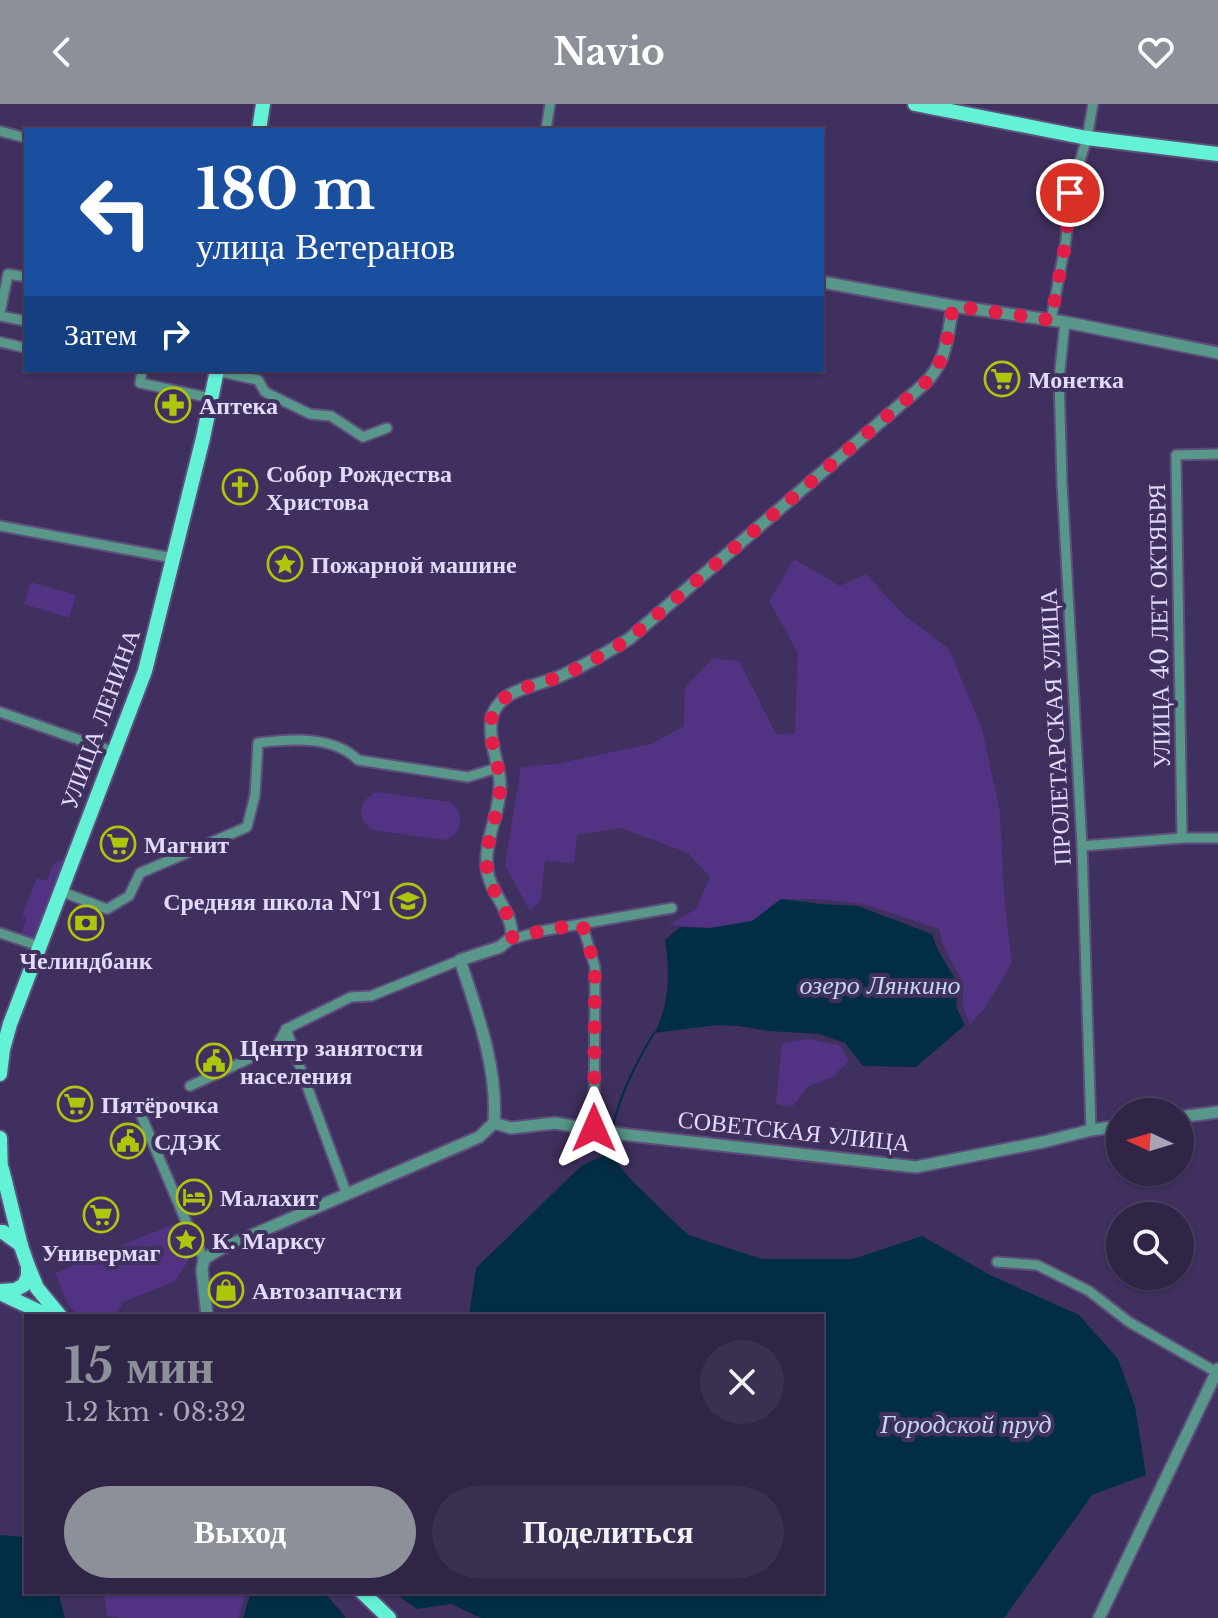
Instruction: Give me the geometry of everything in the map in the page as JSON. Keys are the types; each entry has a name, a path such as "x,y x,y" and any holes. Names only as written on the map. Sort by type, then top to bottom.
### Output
{"main road":[{"path":"259,128 263,104"},
{"path":"915,104 1087,138 1218,154"},
{"name":"УЛИЦА ЛЕНИНА","path":"0,1074 10,1024 145,671 217,372"},
{"path":"0,1138 0,1192"},
{"path":"2,1169 28,1266 37,1288 58,1314"},
{"path":"0,1232 21,1246"},
{"path":"0,1292 24,1285 28,1266"},
{"path":"0,1292 45,1314"},
{"path":"364,1594 389,1618"}],"street":[{"path":"546,128 550,104"},
{"path":"1051,320 1066,240 1070,193 1087,138 1093,104"},
{"path":"0,131 24,137"},
{"path":"24,277 8,274 0,314 24,320"},
{"path":"824,282 1065,322 1218,353"},
{"path":"512,937 509,918 488,877 486,865 500,782 491,732 495,707 509,694 558,677 629,639 923,385 935,374 943,358 953,306"},
{"name":"ПРОЛЕТАРСКАЯ УЛИЦА","path":"1065,322 1059,379 1062,483 1082,846 1091,1130"},
{"path":"0,342 24,348"},
{"path":"142,372 140,383 211,398"},
{"path":"222,372 258,380 265,392 310,414 331,416 363,437 387,428"},
{"name":"УЛИЦА 40 ЛЕТ ОКТЯБРЯ","path":"1182,838 1176,455 1218,454"},
{"path":"0,526 173,558"},
{"path":"0,712 114,752"},
{"path":"60,891 107,909 129,896 140,873 247,827 255,795 258,743 281,740 333,744 358,760 468,777 497,768"},
{"path":"1082,846 1218,838"},
{"path":"190,1086 277,1046 286,1029 351,997 371,996 500,947 512,937 672,908"},
{"path":"582,924 595,967 594,1128"},
{"path":"0,933 39,946"},
{"path":"204,1259 220,1249 479,1137 494,1123 496,1102 482,1030 460,960"},
{"path":"286,1029 347,1195"},
{"path":"154,1102 141,1115 204,1259 202,1270 207,1314"},
{"path":"1194,1115 1218,1112"},
{"name":"СОВЕТСКАЯ УЛИЦА","path":"494,1123 511,1128 555,1123 620,1134 916,1167 1106,1128"},
{"path":"997,1262 1037,1265 1089,1291 1129,1322 1218,1371 1099,1618"}],"shaded area":[{"path":"794,559 840,586 866,574 903,614 949,649 983,732 1000,813 1004,897 1012,963 986,1006 970,1025 963,1006 963,983 943,945 939,929 864,904 818,899 781,899 753,921 710,928 669,925 696,909 710,877 688,853 621,828 577,835 574,863 545,861 541,900 530,911 505,865 521,767 556,764 651,744 684,726 685,687 713,658 739,661 776,734 795,733 798,653 769,601"},
{"path":"31,582 76,595 69,618 24,604"},
{"path":"377,792 450,802 460,817 458,828 445,840 373,830 363,820 361,810 366,800"},
{"path":"69,858 37,937 33,940 20,937 27,918 22,916 37,878 47,881 53,864"},
{"path":"807,1039 839,1045 849,1061 832,1077 807,1087 792,1107 776,1104 782,1043"},
{"path":"182,1221 196,1256 190,1258 175,1281 123,1302 117,1314 80,1314 69,1306 55,1273 82,1262 77,1249 82,1247 87,1259"},
{"path":"104,1594 246,1594 238,1618 107,1616"}],"water":[{"name":"озеро Лянкино","path":"781,899 858,906 932,934 958,984 956,1007 965,1025 916,1067 863,1066 845,1043 820,1034 717,1025 654,1033 663,1011 667,988 665,940 680,927 710,928 752,921"},
{"name":"Городской пруд","path":"609,1153 632,1181 688,1235 762,1259 853,1259 922,1236 990,1275 1079,1315 1118,1359 1135,1406 1146,1475 1092,1495 1004,1618 481,1618 451,1604 417,1609 396,1594 824,1594 824,1314 469,1314 476,1268 581,1166"},
{"path":"0,1535 24,1537 24,1594 59,1594 65,1618 0,1618"},
{"path":"250,1594 326,1594 346,1618 243,1618"}],"waterway":[{"path":"613,1126 630,1078 654,1033"},
{"path":"609,1153 612,1137"}],"place":[{"name":"Монетка","path":"1002,379"},
{"name":"Аптека","path":"173,405"},
{"name":"Собор Рождества Христова","path":"240,487"},
{"name":"Пожарной машине","path":"285,564"},
{"name":"Магнит","path":"118,844"},
{"name":"Средняя школа №1","path":"408,901"},
{"name":"Челиндбанк","path":"86,923"},
{"name":"Центр занятости населения","path":"214,1061"},
{"name":"Пятёрочка","path":"75,1104"},
{"name":"СДЭК","path":"128,1141"},
{"name":"Малахит","path":"194,1197"},
{"name":"Универмаг","path":"101,1215"},
{"name":"К. Марксу","path":"186,1240"},
{"name":"Автозапчасти","path":"226,1290"}],"route":[{"path":"594,1128 595,967 582,924 512,937 509,918 488,877 486,852 500,782 491,732 495,707 509,694 558,677 629,639 923,385 935,374 943,358 953,306 1051,320 1066,240 1070,193"}]}
